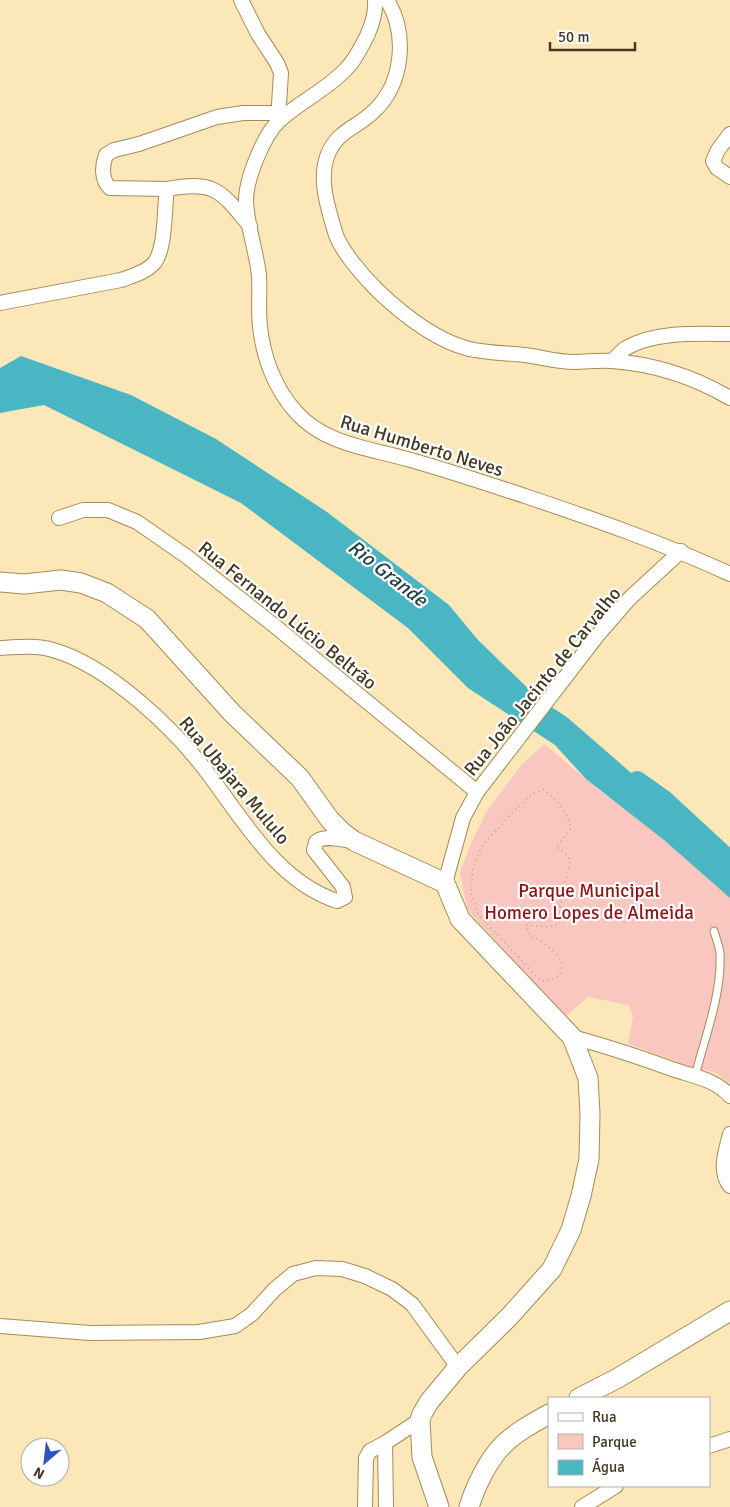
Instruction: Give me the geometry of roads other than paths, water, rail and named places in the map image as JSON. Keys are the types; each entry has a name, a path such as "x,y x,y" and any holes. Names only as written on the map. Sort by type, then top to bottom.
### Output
{"street":[{"path":"242,0 258,34 277,63 281,73 278,117 243,113 223,116 139,144 114,150 106,155 103,169 106,184 110,188 167,189 196,186 211,188 226,197 250,226"},
{"name":"Rua Humberto Neves","path":"375,0 376,5 371,27 361,48 348,67 330,83 278,117 264,142 251,175 246,200 257,257 260,325 266,361 278,384 296,412 312,426 330,437 529,497 680,552 730,574"},
{"path":"387,0 398,28 398,70 393,86 385,99 366,118 342,134 333,145 327,156 324,172 325,194 336,236 366,279 391,303 415,321 446,340 468,348 572,362 612,361 676,372 730,398"},
{"path":"730,134 713,160 717,168 730,177"},
{"path":"0,304 121,280 140,273 154,263 159,253 165,219 167,189"},
{"path":"612,361 624,350 646,340 669,336 730,334"},
{"name":"Rua Fernando Lúcio Beltrão","path":"59,518 83,510 108,510 137,522 186,556 269,621 477,792"},
{"name":"Rua João Jacinto de Carvalho","path":"445,883 463,818 477,792 554,695 597,636 630,598 680,552"},
{"path":"0,582 24,584 61,580 81,583 107,593 147,620 174,647 232,713 300,778 330,820 342,832 354,841 445,883 460,919 572,1037 588,1078 590,1114 588,1159 581,1196 571,1230 552,1269 509,1317 458,1367 429,1402 420,1420 422,1457 439,1507"},
{"name":"Rua Ubajara Mululo","path":"0,648 34,647 53,650 105,676 139,702 177,737 209,773 259,844 295,878 314,891 338,901 344,896 343,887 314,850 316,842 319,839 327,838 354,841"},
{"path":"572,1037 629,1053 707,1079 730,1096"},
{"path":"730,1134 723,1170 730,1186"},
{"path":"0,1326 90,1333 199,1332 235,1326 252,1314 275,1289 293,1274 316,1268 342,1269 365,1276 392,1289 412,1304 458,1367"},
{"path":"581,1397 626,1373 730,1311"},
{"path":"597,1397 662,1364 730,1324"},
{"path":"469,1507 474,1492 502,1445 524,1428 548,1415"},
{"path":"365,1507 366,1458 370,1451 420,1420"},
{"path":"479,1507 486,1487 510,1450 526,1436 548,1423"},
{"path":"710,1446 730,1439"},
{"path":"385,1443 386,1507"},
{"path":"582,1507 614,1487"}],"lane":[{"path":"696,1076 716,996 719,973 720,952 714,931"}],"water":[{"path":"21,356 131,395 216,439 327,512 449,605 478,640 538,698 568,718 730,859 730,898 664,840 586,779 555,745 468,688 408,628 241,503 44,405 0,413 0,368"}],"waterway":[{"name":"Rio Grande","path":"637,781 665,801 730,861"}],"park label":[{"name":"Parque Municipal Homero Lopes de Almeida","path":"589,901"}]}
